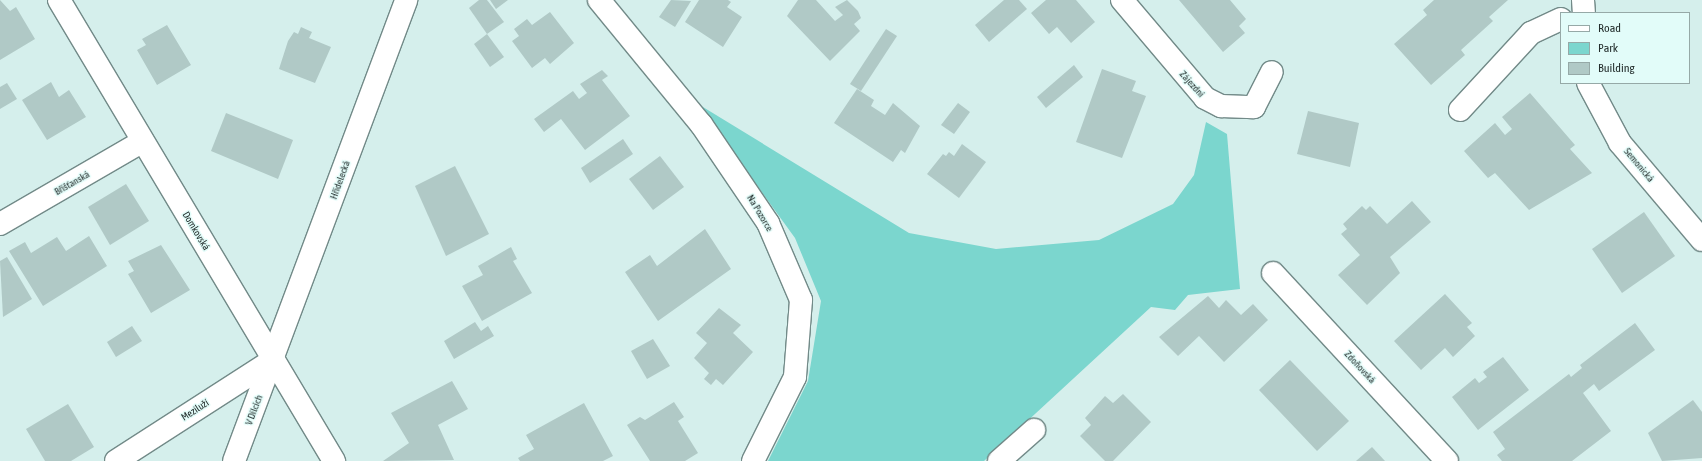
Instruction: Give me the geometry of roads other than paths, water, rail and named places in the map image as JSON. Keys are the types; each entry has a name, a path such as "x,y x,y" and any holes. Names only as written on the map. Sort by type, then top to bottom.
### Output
{"street":[{"name":"Domkovská","path":"59,0 334,461"},
{"name":"Hřídelecká","path":"274,359 406,0"},
{"name":"Na Pozorce","path":"599,0 701,124 768,223 801,300 795,377 753,461"},
{"name":"Zájezdní","path":"1122,0 1205,98 1221,106 1254,107 1272,72"},
{"path":"1460,110 1531,33 1560,20"},
{"name":"Semonická","path":"1589,84 1620,143 1702,240"},
{"name":"Bříšťanská","path":"0,224 143,141"},
{"name":"Zdoňovská","path":"1273,273 1447,461"},
{"name":"Meziluží","path":"116,461 274,359"},
{"name":"V Dílcích","path":"234,461 274,359"},
{"path":"999,461 1034,430"}]}
